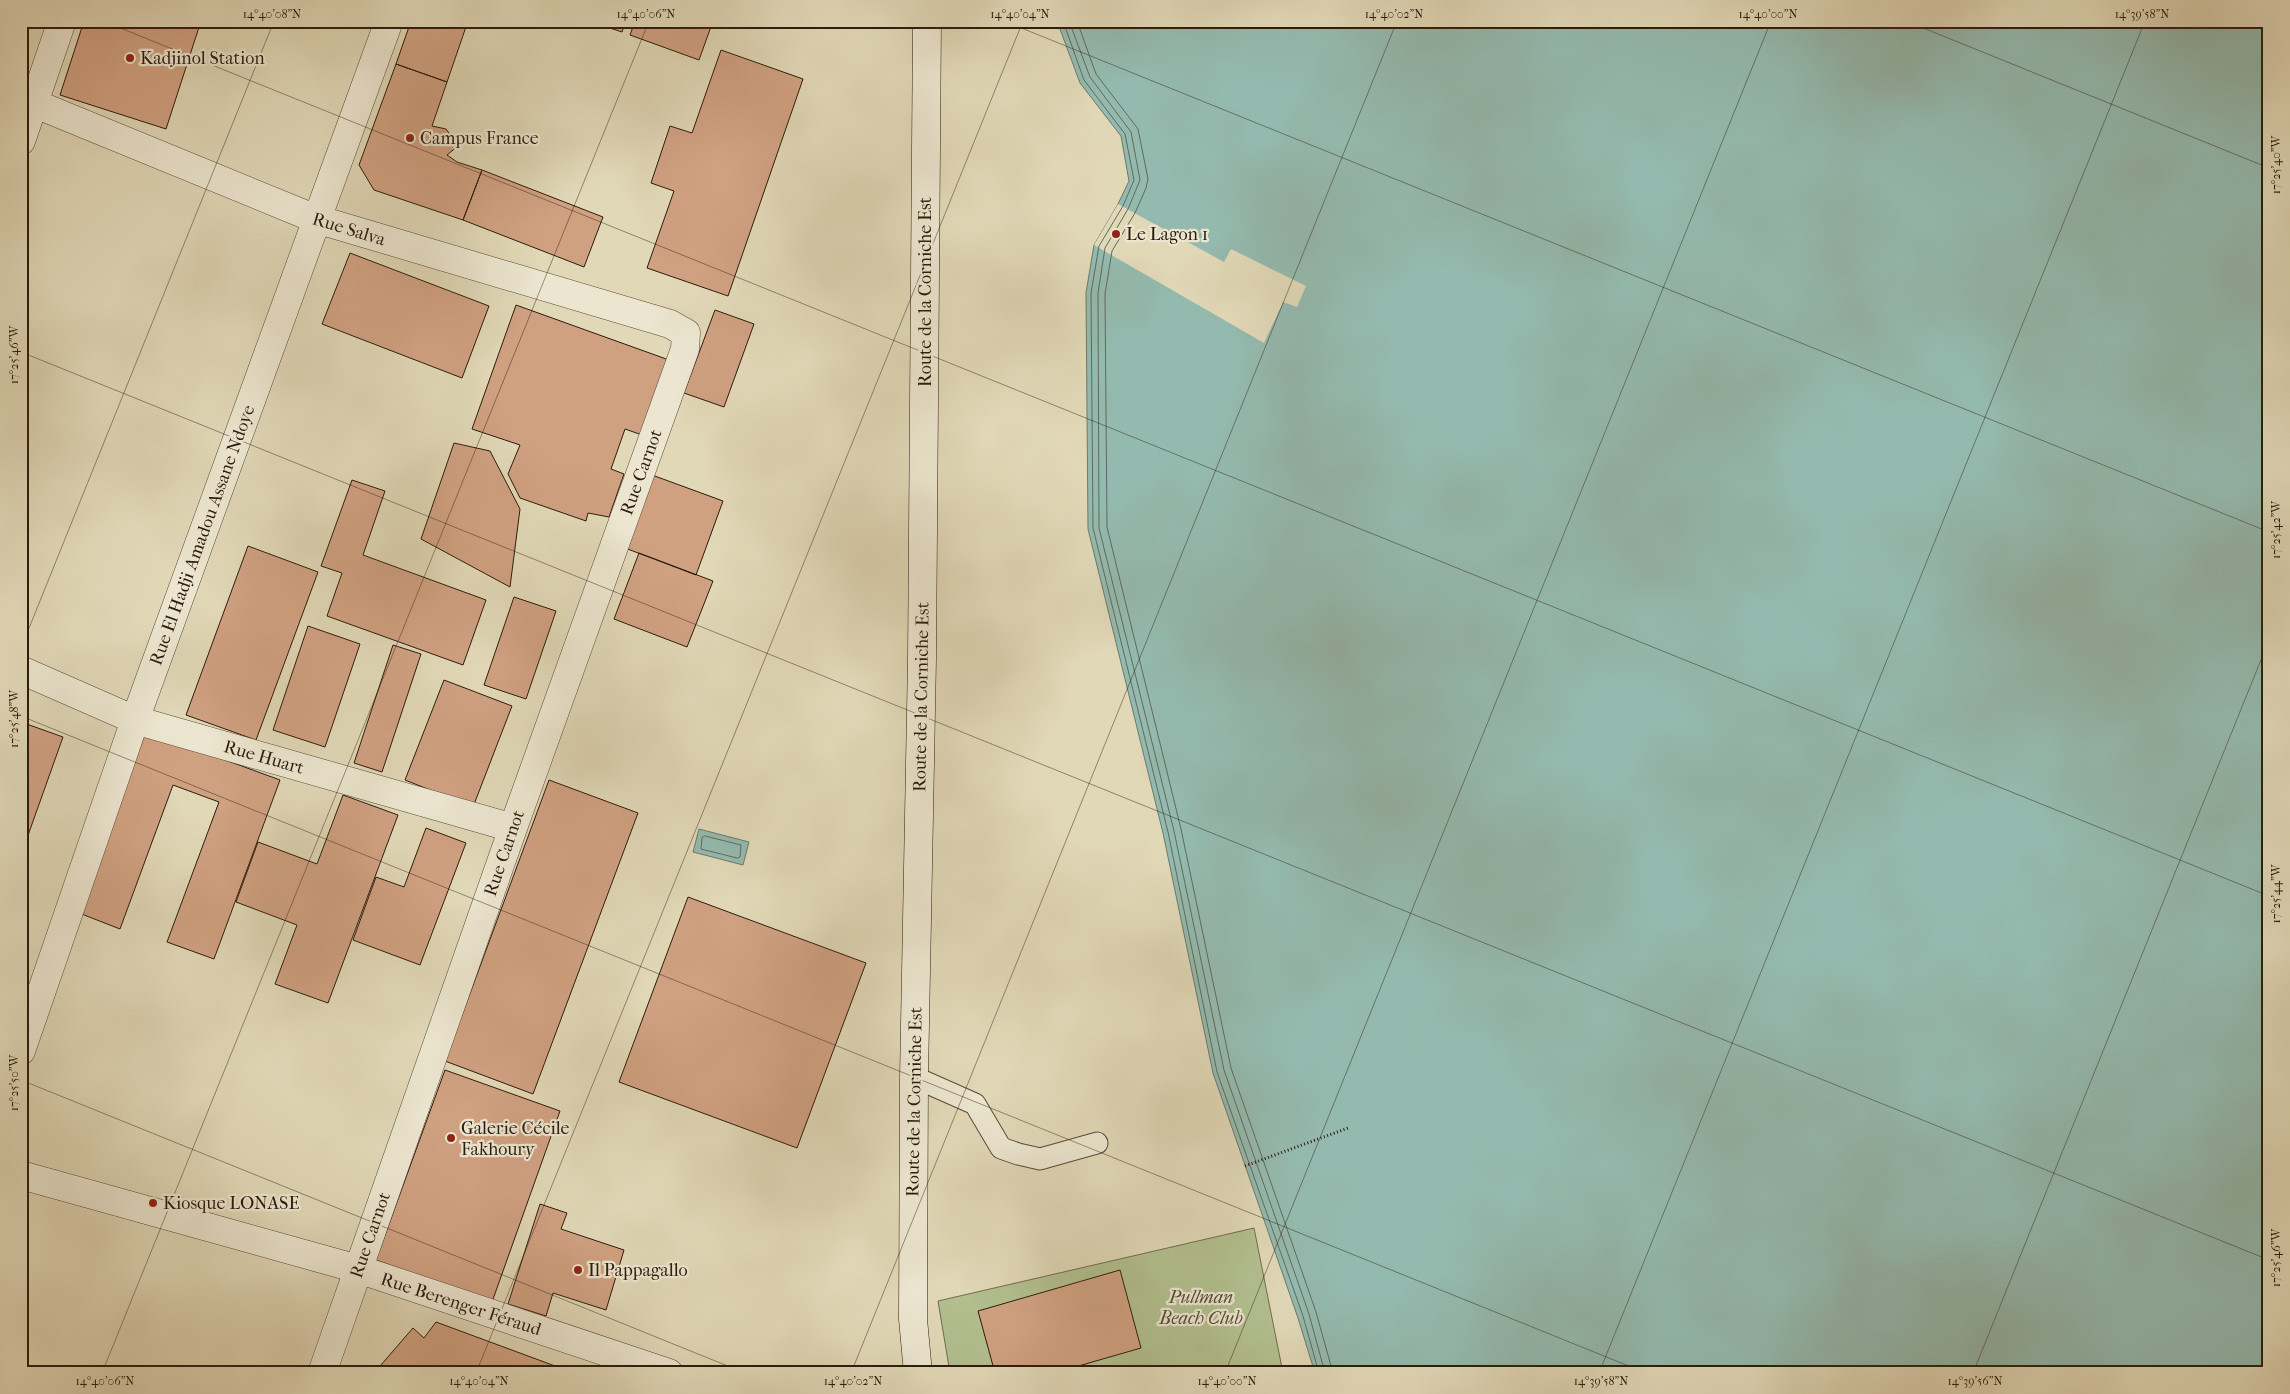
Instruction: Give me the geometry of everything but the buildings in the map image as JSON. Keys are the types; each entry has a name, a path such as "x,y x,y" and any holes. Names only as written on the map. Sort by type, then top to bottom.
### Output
{"street":[{"path":"21,141 28,101 62,21"},
{"name":"Rue El Hadji Amadou Assane Ndoye","path":"21,1051 135,720 389,21"},
{"name":"Route de la Corniche Est","path":"918,1373 913,1319 914,1077 922,659 927,21"},
{"name":"Rue Salva","path":"28,101 316,220 670,324 686,333"},
{"name":"Rue Carnot","path":"322,1373 513,828 685,349 686,333"},
{"name":"Rue Huart","path":"21,670 135,720 513,828"},
{"name":"Rue Berenger Féraud","path":"21,1176 358,1269 669,1373"}],"lane":[{"path":"914,1077 975,1104 1002,1148 1018,1154 1040,1159 1097,1143"}],"path":[{"path":"1245,1166 1348,1128"}],"green space":[{"name":"Pullman Beach Club","path":"1254,1228 1283,1373 950,1373 938,1301"}],"water":[{"path":"1057,21 2269,21 2269,1373 1315,1373 1298,1318 1213,1073 1163,833 1088,529 1086,293 1094,245 1129,181 1121,136 1080,83"},
{"path":"699,829 749,842 743,865 693,852"}],"pier":[{"path":"1118,204 1224,262 1231,249 1306,286 1297,307 1283,302 1264,343 1094,245"}],"place":[{"name":"Kadjinol Station","path":"130,58"},
{"name":"Campus France","path":"410,138"},
{"name":"Le Lagon 1","path":"1116,234"},
{"name":"Galerie Cécile Fakhoury","path":"451,1138"},
{"name":"Kiosque LONASE","path":"153,1203"},
{"name":"Il Pappagallo","path":"578,1270"}]}
